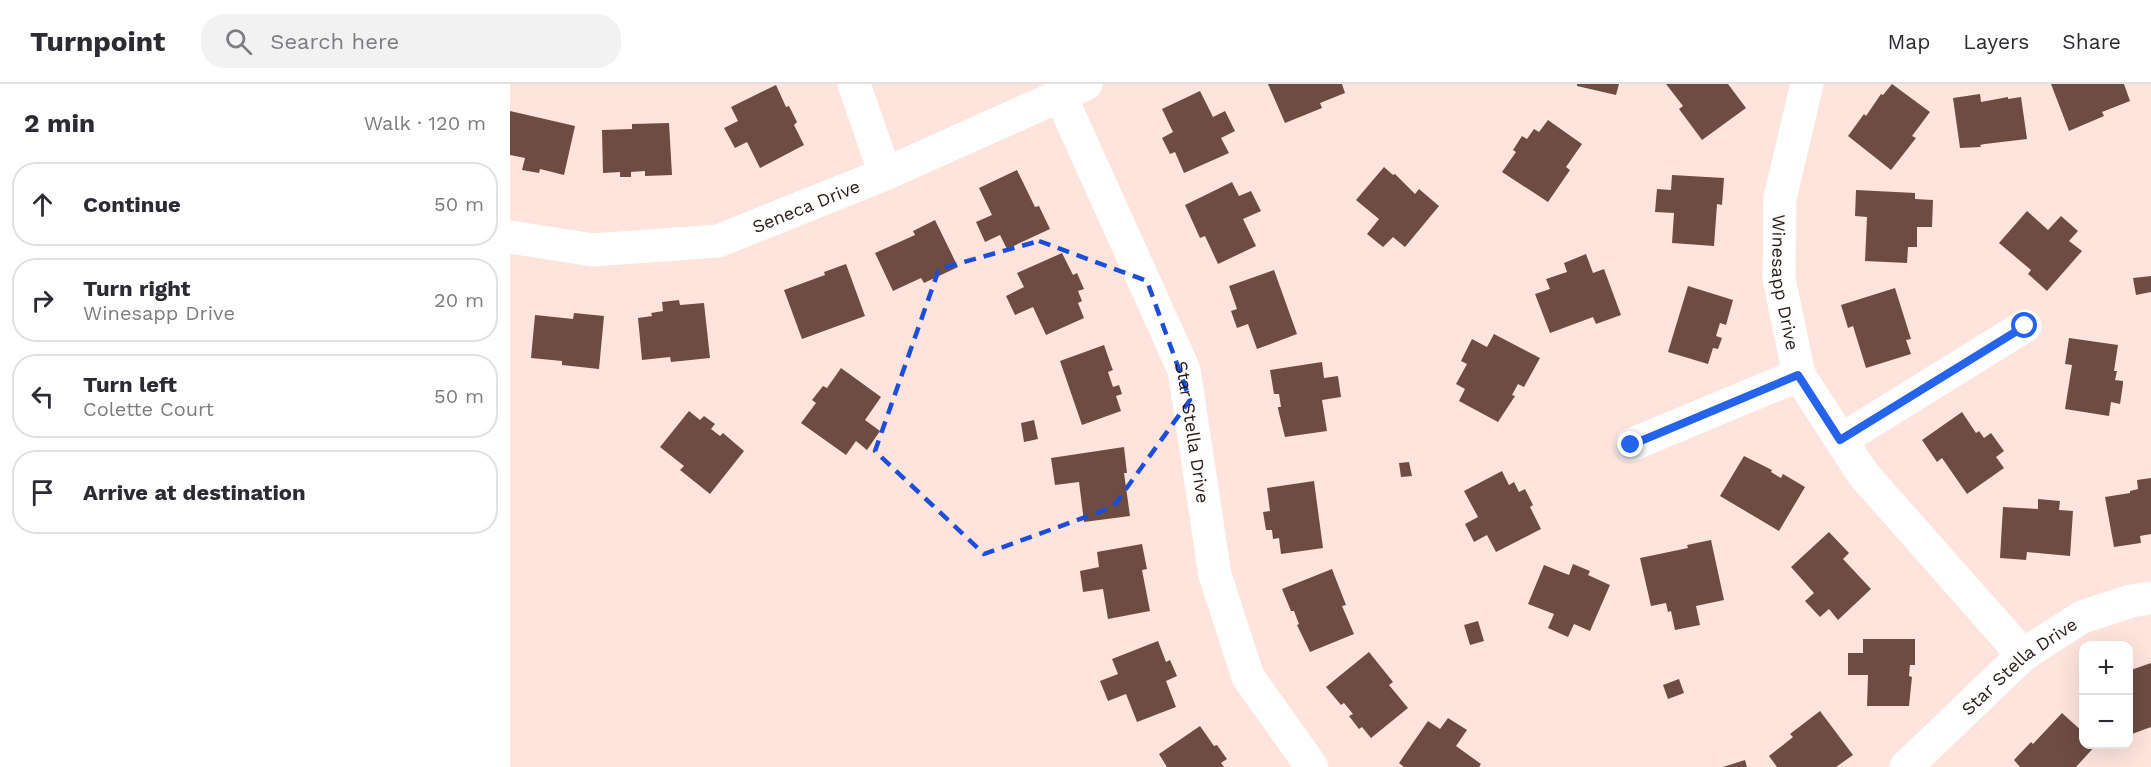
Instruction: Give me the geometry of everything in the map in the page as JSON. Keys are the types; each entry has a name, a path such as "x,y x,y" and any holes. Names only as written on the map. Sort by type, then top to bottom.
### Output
{"street":[{"path":"854,84 885,174"},
{"name":"Winesapp Drive","path":"1808,84 1780,198 1779,279 1798,375 1863,474 2023,655"},
{"name":"Seneca Drive","path":"510,237 593,250 718,241 885,174 1074,90"},
{"name":"Star Stella Drive","path":"1074,90 1184,370 1215,575 1248,677 1312,767"},
{"path":"1840,440 2025,326"},
{"path":"1631,445 1798,375"},
{"name":"Star Stella Drive","path":"1906,767 2023,655 2082,617 2132,601 2151,598"}],"highlighted area":[{"path":"1039,241 1147,281 1190,400 1113,507 984,554 875,451 939,269"}],"building":[{"path":"1268,84 1342,84 1345,93 1320,103 1322,108 1285,123"},
{"path":"1577,84 1619,84 1616,95 1577,86"},
{"path":"1666,84 1728,84 1746,108 1702,140 1679,109 1683,106"},
{"path":"1892,84 1930,112 1912,136 1916,138 1891,170 1848,136 1864,114 1866,116 1881,94 1883,95"},
{"path":"2051,84 2124,84 2130,101 2102,112 2104,116 2069,131"},
{"path":"776,85 786,107 789,106 797,122 794,125 804,145 760,168 747,142 735,148 724,128 738,121 731,107"},
{"path":"1200,91 1213,117 1225,111 1235,131 1221,138 1229,153 1184,173 1175,152 1170,154 1162,138 1173,132 1162,109"},
{"path":"1980,94 1981,102 2021,97 2027,139 1985,144 1980,145 1981,147 1960,148 1953,98"},
{"path":"510,111 575,126 564,175 540,169 539,173 522,170 525,158 510,155"},
{"path":"1548,120 1582,144 1566,167 1570,170 1548,202 1502,172 1516,152 1513,150 1522,136 1527,139 1534,129 1539,132"},
{"path":"669,123 672,175 645,176 645,171 631,172 631,177 620,177 620,172 603,173 602,130 632,129 632,124"},
{"path":"1384,167 1393,175 1395,174 1415,194 1419,189 1439,206 1405,247 1393,237 1383,247 1367,234 1379,219 1356,200"},
{"path":"1017,170 1035,207 1039,206 1050,229 1007,249 1000,235 985,242 976,222 992,215 979,188"},
{"path":"1672,175 1724,178 1722,205 1717,204 1714,246 1672,243 1674,213 1655,212 1657,189 1671,190"},
{"path":"1232,182 1239,196 1251,191 1261,211 1243,219 1256,246 1218,264 1205,236 1200,238 1185,205"},
{"path":"1856,190 1915,193 1915,199 1933,200 1932,227 1917,227 1917,247 1908,247 1907,263 1865,261 1867,217 1855,216"},
{"path":"2027,211 2048,230 2061,216 2078,231 2069,241 2082,251 2047,291 2028,274 2031,270 1999,243"},
{"path":"935,220 958,267 924,283 921,278 893,291 875,253 915,235 913,231"},
{"path":"1062,253 1073,275 1077,273 1084,289 1078,291 1082,301 1078,303 1084,318 1046,335 1033,307 1015,315 1006,296 1024,287 1017,273"},
{"path":"1586,254 1593,273 1604,269 1621,315 1596,324 1593,317 1550,333 1535,294 1550,289 1546,279 1567,272 1564,263"},
{"path":"846,264 865,316 802,339 784,290 825,275 824,272"},
{"path":"1274,270 1297,334 1257,349 1248,324 1237,328 1231,311 1237,309 1229,286"},
{"path":"2151,276 2151,292 2136,295 2133,278"},
{"path":"1688,286 1733,300 1726,325 1720,323 1716,336 1722,338 1718,349 1713,348 1708,364 1668,352"},
{"path":"1895,288 1911,339 1906,340 1911,354 1866,368 1853,326 1848,328 1841,305"},
{"path":"679,300 680,305 704,303 710,358 671,362 670,357 642,360 638,318 652,316 651,313 663,311 662,302"},
{"path":"574,313 604,316 599,369 562,365 562,361 531,358 535,315 573,319"},
{"path":"1494,334 1540,358 1524,387 1518,384 1512,395 1515,396 1498,422 1459,401 1465,389 1456,384 1467,364 1461,361 1472,339 1487,347"},
{"path":"2069,338 2118,345 2115,380 2123,381 2123,384 2120,404 2111,402 2109,416 2065,409 2072,365 2065,364"},
{"path":"1104,345 1113,370 1108,372 1113,387 1119,385 1122,394 1116,396 1121,411 1082,425 1060,361"},
{"path":"1322,362 1324,378 1338,376 1341,397 1322,400 1327,431 1285,437 1278,409 1281,407 1279,394 1274,394 1270,370"},
{"path":"841,368 881,397 865,420 880,431 867,450 856,441 846,455 801,423 816,403 812,400 823,386 827,388"},
{"path":"689,411 700,420 704,416 715,424 711,429 720,436 723,433 744,451 710,494 680,470 684,466 660,447"},
{"path":"1962,412 1976,433 1979,431 1984,438 1991,433 2004,451 1996,457 2004,468 1967,494 1942,458 1937,462 1922,440"},
{"path":"1034,420 1038,439 1024,442 1021,423"},
{"path":"1124,447 1127,473 1124,473 1130,516 1084,522 1079,482 1055,485 1051,458"},
{"path":"1744,456 1772,470 1771,472 1781,478 1783,474 1805,487 1779,531 1720,496"},
{"path":"1409,462 1412,476 1401,477 1399,463"},
{"path":"1502,471 1509,485 1514,482 1519,492 1525,489 1533,505 1530,507 1541,529 1496,552 1487,535 1474,542 1465,524 1478,517 1464,491"},
{"path":"2151,478 2151,534 2140,536 2141,543 2114,547 2105,497 2130,493 2138,489 2137,480"},
{"path":"1314,481 1323,548 1281,554 1279,538 1273,539 1272,530 1266,530 1263,512 1270,511 1267,488"},
{"path":"2038,499 2060,501 2059,510 2073,511 2070,556 2027,552 2026,560 2000,558 2003,507 2038,509"},
{"path":"1829,532 1849,553 1843,559 1871,589 1838,620 1829,609 1820,617 1805,601 1814,593 1791,567"},
{"path":"1711,540 1724,600 1696,606 1700,625 1675,630 1671,611 1668,612 1666,603 1651,606 1640,558 1688,548 1687,545"},
{"path":"1142,544 1147,569 1142,570 1150,611 1108,619 1103,589 1083,592 1080,571 1099,567 1097,552"},
{"path":"1573,564 1590,571 1588,575 1610,585 1590,631 1574,624 1568,637 1548,628 1554,614 1528,604 1544,565 1569,575"},
{"path":"1332,569 1346,605 1342,606 1354,634 1310,652 1297,625 1299,624 1294,611 1291,611 1282,589"},
{"path":"1478,621 1484,641 1470,645 1464,625"},
{"path":"1863,639 1915,639 1915,665 1910,665 1909,676 1912,677 1909,706 1867,706 1868,675 1848,675 1848,653 1863,653"},
{"path":"1158,641 1166,662 1170,660 1177,676 1166,681 1176,707 1137,722 1126,694 1108,701 1100,681 1118,674 1112,659"},
{"path":"1369,652 1393,682 1389,685 1408,708 1371,738 1362,727 1359,729 1349,716 1353,714 1344,703 1341,705 1326,687"},
{"path":"2151,663 2151,727 2133,734 2133,695 2133,669"},
{"path":"1679,679 1684,693 1668,699 1663,685"},
{"path":"1820,711 1853,755 1836,767 1777,767 1769,756 1793,737 1790,734"},
{"path":"2062,713 2079,728 2079,749 2092,749 2076,767 2020,767 2014,760 2031,742 2033,744"},
{"path":"1448,718 1467,730 1456,746 1481,764 1479,767 1404,767 1399,763 1428,721 1440,729"},
{"path":"1200,726 1214,746 1217,745 1227,759 1221,763 1224,767 1167,767 1159,754"},
{"path":"1745,760 1747,767 1723,767"}],"route":[{"path":"1631,445 1798,375 1840,440 2025,326"}]}
